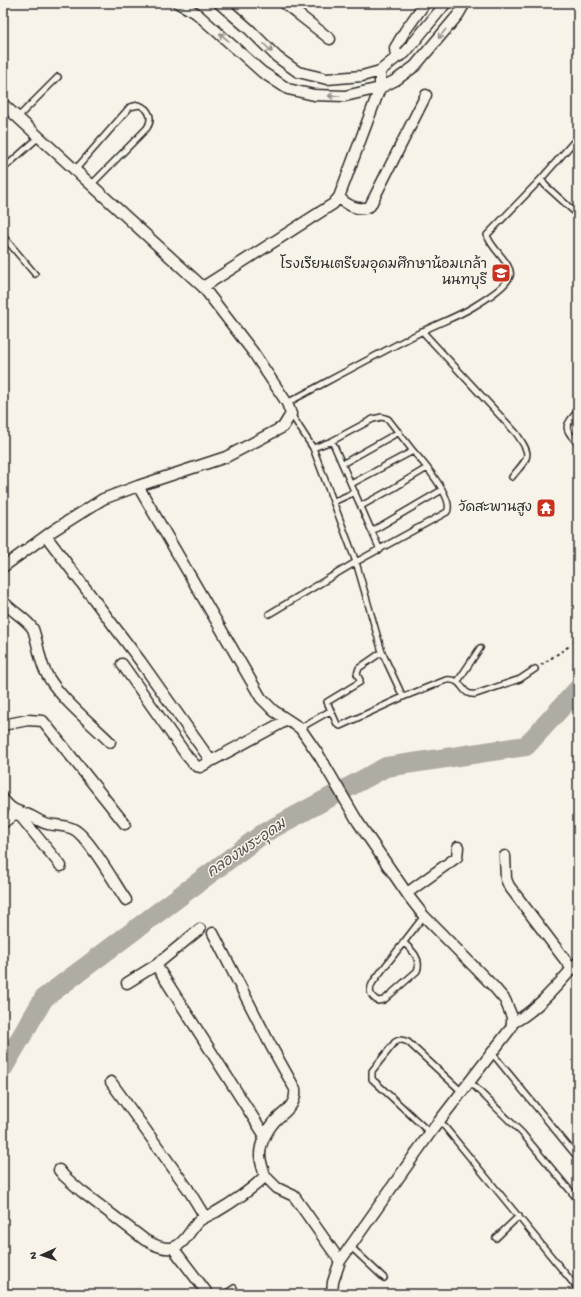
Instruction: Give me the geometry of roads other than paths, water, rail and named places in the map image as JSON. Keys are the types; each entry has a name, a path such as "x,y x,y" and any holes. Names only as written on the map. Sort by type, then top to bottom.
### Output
{"street":[{"path":"178,3 196,14 262,72 288,89 314,96 345,96 380,88 396,80 416,66 458,15 465,3"},
{"path":"219,3 249,29 277,57 298,72 327,79 362,76 380,71 396,58 405,53 446,3"},
{"path":"284,3 330,38"},
{"path":"396,58 395,48 425,3"},
{"path":"203,287 333,204 339,197 380,88 380,71"},
{"path":"339,197 344,203 362,209 370,206 426,95"},
{"path":"3,104 203,287 253,352 287,403 291,414 283,427 226,457 103,499 46,536 3,567"},
{"path":"138,486 261,698 274,711 300,728 320,757 358,822 406,892 424,916 494,987 505,1000 510,1012 512,1023 510,1028 430,1133 340,1261 333,1282 332,1294"},
{"path":"46,536 141,662 211,761"},
{"path":"3,601 34,629 45,670 51,683 76,710 110,742"},
{"path":"122,664 187,756 196,766 200,767 287,720"},
{"path":"3,725 28,720 43,721 124,824"},
{"path":"3,799 17,812 61,866"},
{"path":"3,824 17,812"},
{"path":"17,812 47,824 64,826 76,830 88,842 126,900"},
{"path":"406,892 457,857 458,847"},
{"path":"505,856 506,879 509,886 575,966 533,1010 512,1023"},
{"path":"127,983 156,965 200,929"},
{"path":"213,933 295,1089 296,1094 290,1108 274,1122 262,1141 260,1155 265,1176 277,1188 294,1196 340,1261"},
{"path":"156,965 265,1136"},
{"path":"112,1082 188,1189 205,1217"},
{"path":"59,1170 81,1191 145,1240 164,1248 173,1248 179,1244 199,1221 216,1212 258,1184 265,1176"},
{"path":"173,1248 208,1294"}],"lane":[{"path":"18,117 58,78"},
{"path":"75,170 130,107 139,105 145,108 150,117 150,123 147,128 91,185"},
{"path":"3,169 39,137"},
{"path":"287,403 422,331 472,308 505,284 510,278 511,271 488,242 487,235 541,179 578,137"},
{"path":"541,179 545,185 578,215"},
{"path":"3,236 35,274"},
{"path":"422,331 516,433 525,445 528,451 528,457 512,477"},
{"path":"578,411 567,425 567,430 578,444"},
{"path":"291,414 313,448 356,562 382,652 403,697"},
{"path":"269,614 356,562 447,512 449,509 442,490 427,468 388,419 382,417 373,420 332,441 313,448"},
{"path":"342,464 399,432"},
{"path":"332,441 380,550"},
{"path":"351,484 413,451"},
{"path":"361,506 427,468"},
{"path":"372,531 442,490"},
{"path":"333,502 355,492"},
{"path":"458,681 480,648"},
{"path":"382,652 359,668 357,674 360,682 327,702 337,724 342,726 403,697 446,680 452,679 458,681 467,693 471,695 520,679 535,669"},
{"path":"300,728 330,711"},
{"path":"404,942 418,958 419,966 417,971 384,1000 378,1001 373,998 370,987 404,942 424,916"},
{"path":"430,1133 372,1079 372,1071 394,1042 402,1040 408,1042 461,1092"},
{"path":"492,1053 578,1158"},
{"path":"469,1082 522,1133 578,1200"},
{"path":"440,1121 578,1288"},
{"path":"496,1238 518,1216"},
{"path":"351,1247 384,1278"},
{"path":"225,1294 234,1288"}],"waterway":[{"name":"คลองพระอุดม","path":"3,1068 44,998 264,833 386,767 526,746 578,689"}],"place":[{"name":"โรงเรียนเตรียมอุดมศึกษาน้อมเกล้า นนทบุรี","path":"501,273"},
{"name":"วัดสะพานสูง","path":"546,508"}]}
